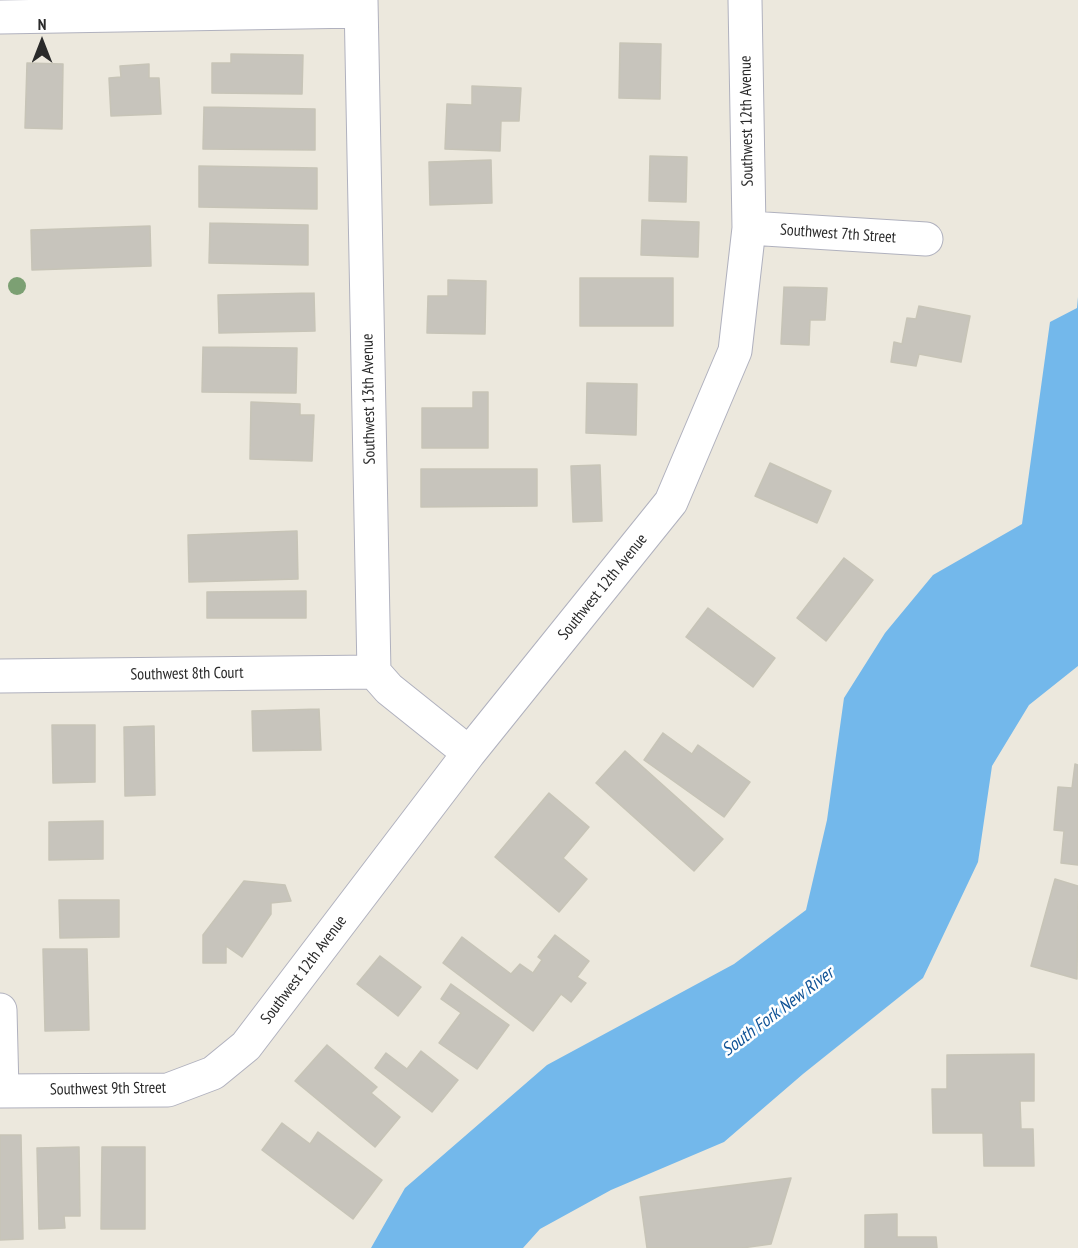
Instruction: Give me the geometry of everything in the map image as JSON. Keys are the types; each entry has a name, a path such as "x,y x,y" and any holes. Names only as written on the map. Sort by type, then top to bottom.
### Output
{"street":[{"name":"Southwest 12th Avenue","path":"213,1073 246,1046 469,753 671,502 735,351 749,228 744,0"},
{"path":"0,17 361,5"},
{"name":"Southwest 13th Avenue","path":"361,5 374,672"},
{"name":"Southwest 7th Street","path":"749,228 927,239"},
{"path":"374,672 389,689 469,753"},
{"name":"Southwest 8th Court","path":"0,676 374,672"},
{"path":"0,1010 1,1091"},
{"name":"Southwest 9th Street","path":"1,1091 168,1090 213,1073"}],"water":[{"name":"South Fork New River","path":"1078,297 1078,666 1029,705 992,766 978,862 923,978 803,1074 724,1142 611,1190 540,1229 523,1248 371,1248 405,1188 547,1065 734,964 806,910 827,820 844,698 885,633 933,575 1022,524 1050,322 1077,308"}],"building":[{"path":"620,43 661,44 660,99 619,98"},
{"path":"231,54 303,55 302,94 212,93 212,63 231,63"},
{"path":"27,63 63,64 62,129 25,128"},
{"path":"149,64 149,78 159,78 161,114 111,116 109,78 121,77 120,66"},
{"path":"472,86 521,88 519,121 501,121 500,151 445,149 447,104 472,105"},
{"path":"204,107 315,109 315,150 203,149"},
{"path":"650,156 687,157 686,202 649,201"},
{"path":"491,160 492,203 430,205 429,162"},
{"path":"199,166 317,168 317,209 199,207"},
{"path":"642,220 699,222 698,257 641,255"},
{"path":"210,223 308,225 308,265 209,263"},
{"path":"150,226 151,266 32,270 31,230"},
{"path":"580,278 673,278 673,326 580,326"},
{"path":"448,280 486,281 485,334 427,333 428,296 448,296"},
{"path":"784,287 827,288 825,320 810,320 809,345 781,344"},
{"path":"314,293 315,331 219,333 218,295"},
{"path":"919,306 970,316 961,362 919,354 916,366 891,362 894,342 902,344 907,318 916,319"},
{"path":"203,347 297,348 296,393 202,392"},
{"path":"587,383 637,384 636,435 586,433"},
{"path":"473,392 488,392 488,448 422,448 422,408 473,408"},
{"path":"251,402 300,404 300,415 314,415 312,461 250,459"},
{"path":"770,463 831,491 817,523 755,496"},
{"path":"600,465 602,521 573,522 571,466"},
{"path":"421,469 537,469 537,506 421,507"},
{"path":"297,531 298,579 189,582 188,535"},
{"path":"844,558 873,580 826,641 797,618"},
{"path":"306,591 306,618 207,618 207,592"},
{"path":"708,608 775,658 753,687 686,637"},
{"path":"319,709 321,750 253,751 252,711"},
{"path":"52,725 95,725 95,782 53,783"},
{"path":"154,726 155,795 125,796 124,727"},
{"path":"663,733 692,754 698,745 750,782 724,817 644,760"},
{"path":"625,751 723,839 694,871 596,783"},
{"path":"1075,764 1078,765 1078,865 1061,863 1064,831 1054,830 1058,787 1072,788"},
{"path":"549,793 589,827 563,858 587,879 559,912 495,857"},
{"path":"103,821 103,859 49,860 49,822"},
{"path":"1055,879 1078,886 1077,979 1031,966"},
{"path":"244,881 285,885 291,901 271,903 271,914 242,957 226,946 226,963 203,963 203,935"},
{"path":"59,900 119,900 119,937 60,938"},
{"path":"555,935 589,961 577,977 586,983 571,1002 561,994 533,1031 443,963 462,937 511,974 520,964 533,973 542,960 538,957"},
{"path":"43,949 87,949 89,1030 45,1031"},
{"path":"380,956 421,987 398,1016 357,984"},
{"path":"451,984 509,1025 477,1069 439,1043 461,1013 441,999"},
{"path":"327,1045 377,1087 371,1093 400,1117 375,1147 295,1081"},
{"path":"421,1051 458,1080 432,1112 375,1068 386,1053 407,1069"},
{"path":"1034,1054 1034,1101 1020,1101 1021,1129 1033,1129 1034,1166 984,1166 983,1133 933,1133 932,1089 947,1089 947,1055"},
{"path":"282,1123 310,1144 318,1132 382,1180 353,1219 262,1150"},
{"path":"0,1135 21,1135 23,1239 0,1240"},
{"path":"79,1147 80,1216 64,1216 65,1228 39,1229 37,1148"},
{"path":"102,1147 145,1147 145,1229 101,1229"},
{"path":"791,1178 771,1244 742,1248 647,1248 640,1197"},
{"path":"897,1214 897,1237 936,1237 937,1248 865,1248 865,1215"}]}
